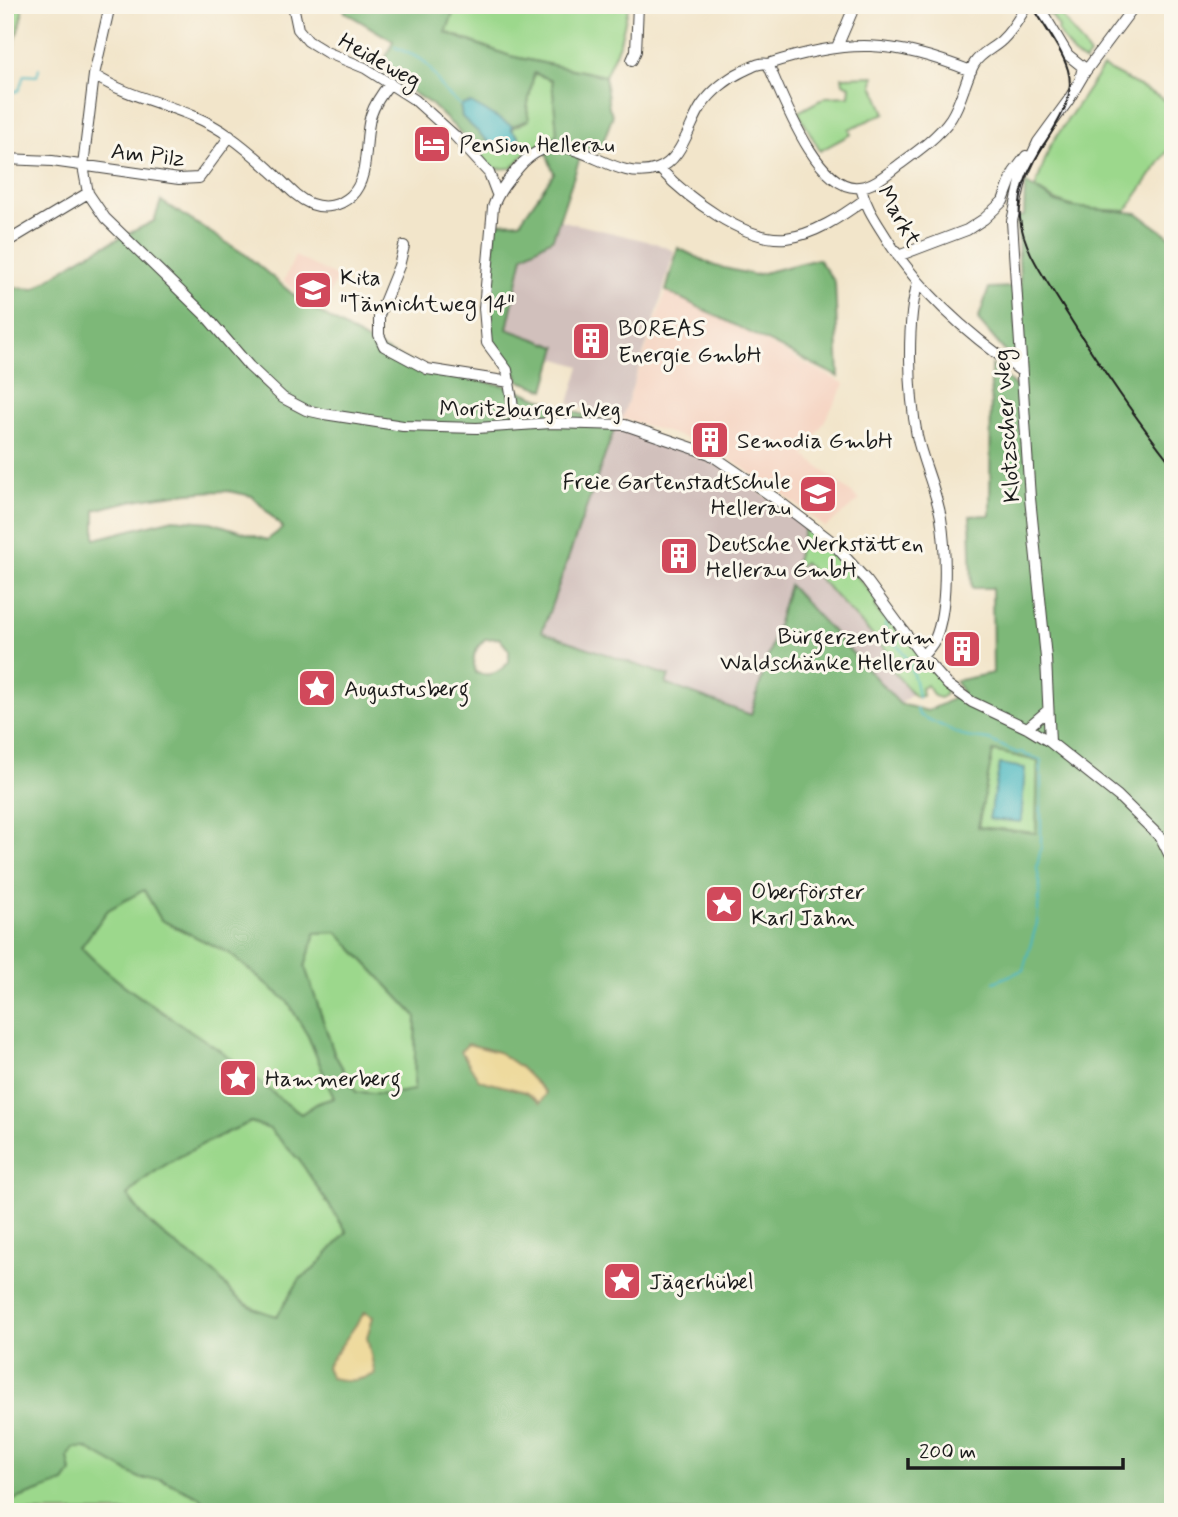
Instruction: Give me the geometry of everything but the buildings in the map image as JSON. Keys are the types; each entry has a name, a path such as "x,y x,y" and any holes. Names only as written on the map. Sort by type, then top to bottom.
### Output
{"street":[{"name":"Moritzburger Weg","path":"110,5 94,75 83,166 88,193 105,218 206,316 249,366 283,398 315,412 403,426 477,428 592,423 625,425 710,454 830,540 867,581 922,656 956,691 1050,742 1118,796 1161,838 1173,862"},
{"name":"Heideweg","path":"293,5 298,29 308,41 326,52 365,68 415,100 456,136 489,173 497,194"},
{"path":"632,60 636,51 638,5"},
{"path":"837,47 855,5"},
{"path":"516,425 507,370 488,343 484,308 493,207 497,194 529,157 545,149 562,146 631,173 660,169 674,157 702,104 721,85 739,73 837,47 870,45 937,57 971,71 977,60 1014,27 1027,5"},
{"path":"1038,5 1068,55 1083,67 1080,79"},
{"path":"898,256 967,229 996,209 1003,201 1014,173 1135,5"},
{"path":"765,64 815,158 840,183 860,188"},
{"name":"Markt","path":"971,71 951,118 916,152 874,182 860,188 864,200 898,256 938,305 976,338 1021,371"},
{"path":"94,75 134,96 194,114 230,136 300,198 323,207 339,205 356,191 361,179 370,116 378,98 390,83"},
{"name":"Am Pilz","path":"83,166 179,179 199,178 230,136"},
{"name":"Klotzscher Weg","path":"1038,142 1022,177 1012,221 1030,498 1046,657 1050,742"},
{"path":"5,159 32,159 83,166"},
{"path":"660,169 704,207 725,220 770,237 791,237 815,229 864,200"},
{"path":"489,173 514,174"},
{"path":"5,243 88,193"},
{"path":"404,246 399,266 379,314 379,335 384,346 427,369 510,382"},
{"path":"918,282 913,301 911,378 917,433 941,517 944,565 940,624 934,641 922,656"},
{"path":"1027,728 1047,711"}],"shaded area":[{"path":"559,220 655,243 674,251 658,310 622,418 627,430 708,457 806,524 794,570 804,561 887,651 881,657 913,693 900,704 789,586 751,715 666,684 668,676 541,631 617,421 569,403 580,366 554,358 557,347 507,329 523,256 553,239"},
{"name":"Kita \"Tännichtweg 14\"","path":"295,256 337,277 323,312 303,299 284,281"},
{"path":"666,291 845,384 805,456 860,500 825,527 778,490 707,445 622,418"}],"green space":[{"path":"5,5 22,5 22,17 5,75"},
{"path":"343,5 456,5 446,33 510,56 605,76 609,108 613,115 599,153 562,141 549,142 557,133 552,80 534,73 527,109 529,120 512,126 499,120 463,117 493,146 471,143 432,105 380,71 393,41 345,12"},
{"path":"456,5 629,5 620,42 605,76 510,56 446,32"},
{"path":"1042,5 1054,5 1090,55 1085,62 1073,54 1057,30 1059,28 1051,14 1048,15"},
{"path":"1103,67 1173,104 1173,143 1126,211 1068,205 1035,188 1050,146"},
{"path":"533,73 552,80 557,133 549,142 527,151 512,168 492,169 471,143 493,146 496,143 505,151 519,137 510,129 529,120 527,109"},
{"path":"874,76 873,85 885,113 849,129 851,134 820,151 798,112 826,97 849,96 850,86 843,83 842,77"},
{"path":"561,149 581,155 553,238 523,256 507,329 557,347 545,390 520,381 511,364 496,346 489,329 495,223 520,222 554,173 546,153"},
{"path":"1025,183 1056,202 1072,207 1137,213 1173,239 1173,1512 211,1512 200,1497 161,1479 141,1479 86,1448 74,1448 68,1457 71,1472 64,1482 5,1503 5,287 34,289 82,257 154,221 161,201 246,255 302,302 371,343 427,371 507,386 615,427 542,632 669,676 666,684 751,715 789,585 900,704 928,711 951,700 962,691 955,681 993,673 992,588 972,588 970,516 990,515 991,364 1019,389 1022,319 1017,217 1024,216","holes":["228,491 252,496 283,528 267,540 211,522 173,519 95,539 95,510 177,494","499,638 509,650 509,662 494,673 476,673 476,650 485,639","993,751 1038,761 1036,833 978,827","144,890 161,920 229,953 287,1001 308,1036 334,1098 318,1103 301,1114 214,1046 116,979 81,947 108,910","337,932 416,1016 414,1090 391,1094 356,1092 334,1053 305,967 315,933","251,1122 270,1129 300,1161 347,1232 314,1269 300,1279 277,1316 252,1307 235,1296 215,1273 155,1228 128,1195 151,1174"]},
{"path":"678,248 715,266 755,275 818,259 835,282 839,377 666,291"},
{"path":"1014,287 1019,368 978,320 989,288"},
{"path":"806,524 822,536 880,603 875,607 882,617 888,614 946,687 945,695 940,698 934,696 927,685 921,688 922,696 915,697 881,657 887,651 804,562 793,571"},
{"path":"993,751 1038,761 1036,833 978,827"},
{"path":"144,890 161,920 229,953 287,1001 308,1036 334,1098 318,1103 301,1114 102,970 81,947 108,910"},
{"path":"337,932 416,1016 414,1090 391,1094 356,1092 334,1053 305,967 315,933"},
{"path":"251,1122 270,1129 300,1161 347,1233 314,1269 300,1279 277,1317 252,1307 235,1296 212,1271 155,1228 128,1196 138,1185 167,1164"},
{"path":"74,1448 87,1448 141,1479 161,1479 200,1497 211,1512 5,1512 5,1503 64,1482 71,1472 68,1457"}],"sand":[{"path":"468,1044 498,1052 520,1067 546,1093 540,1103 525,1092 479,1080 461,1051"},
{"path":"365,1312 373,1317 367,1337 375,1374 353,1380 331,1378 326,1367"}],"water":[{"path":"471,103 512,126 511,129 519,137 519,142 509,151 496,144 493,146 462,117 460,105"},
{"path":"1000,764 1025,768 1021,822 989,819"}],"waterway":[{"path":"395,47 421,59 445,92 460,105"},
{"path":"5,76 11,78 8,88 14,92 19,90 24,75 37,76 39,68"},
{"path":"885,616 885,625 891,641 902,651 910,666 918,698"},
{"path":"916,708 919,715 966,737 989,740 1041,760 1041,846 1037,868 1040,884 1037,923 1023,970 994,982"}],"tram line":[{"path":"1032,5 1065,61 1070,88 1066,106 1036,158 1021,196 1020,218 1025,241 1042,274 1088,346 1173,466"}],"place":[{"name":"Pension Hellerau","path":"432,144"},
{"name":"Kita \"Tännichtweg 14\"","path":"313,290"},
{"name":"BOREAS Energie GmbH","path":"591,341"},
{"name":"Semodia GmbH","path":"710,440"},
{"name":"Freie Gartenstadtschule Hellerau","path":"818,494"},
{"name":"Deutsche Werkstätten Hellerau GmbH","path":"679,556"},
{"name":"Bürgerzentrum Waldschänke Hellerau","path":"962,649"},
{"name":"Augustusberg","path":"317,688"},
{"name":"Oberförster Karl Jahn","path":"724,904"},
{"name":"Hammerberg","path":"238,1078"},
{"name":"Jägerhübel","path":"622,1281"}]}
